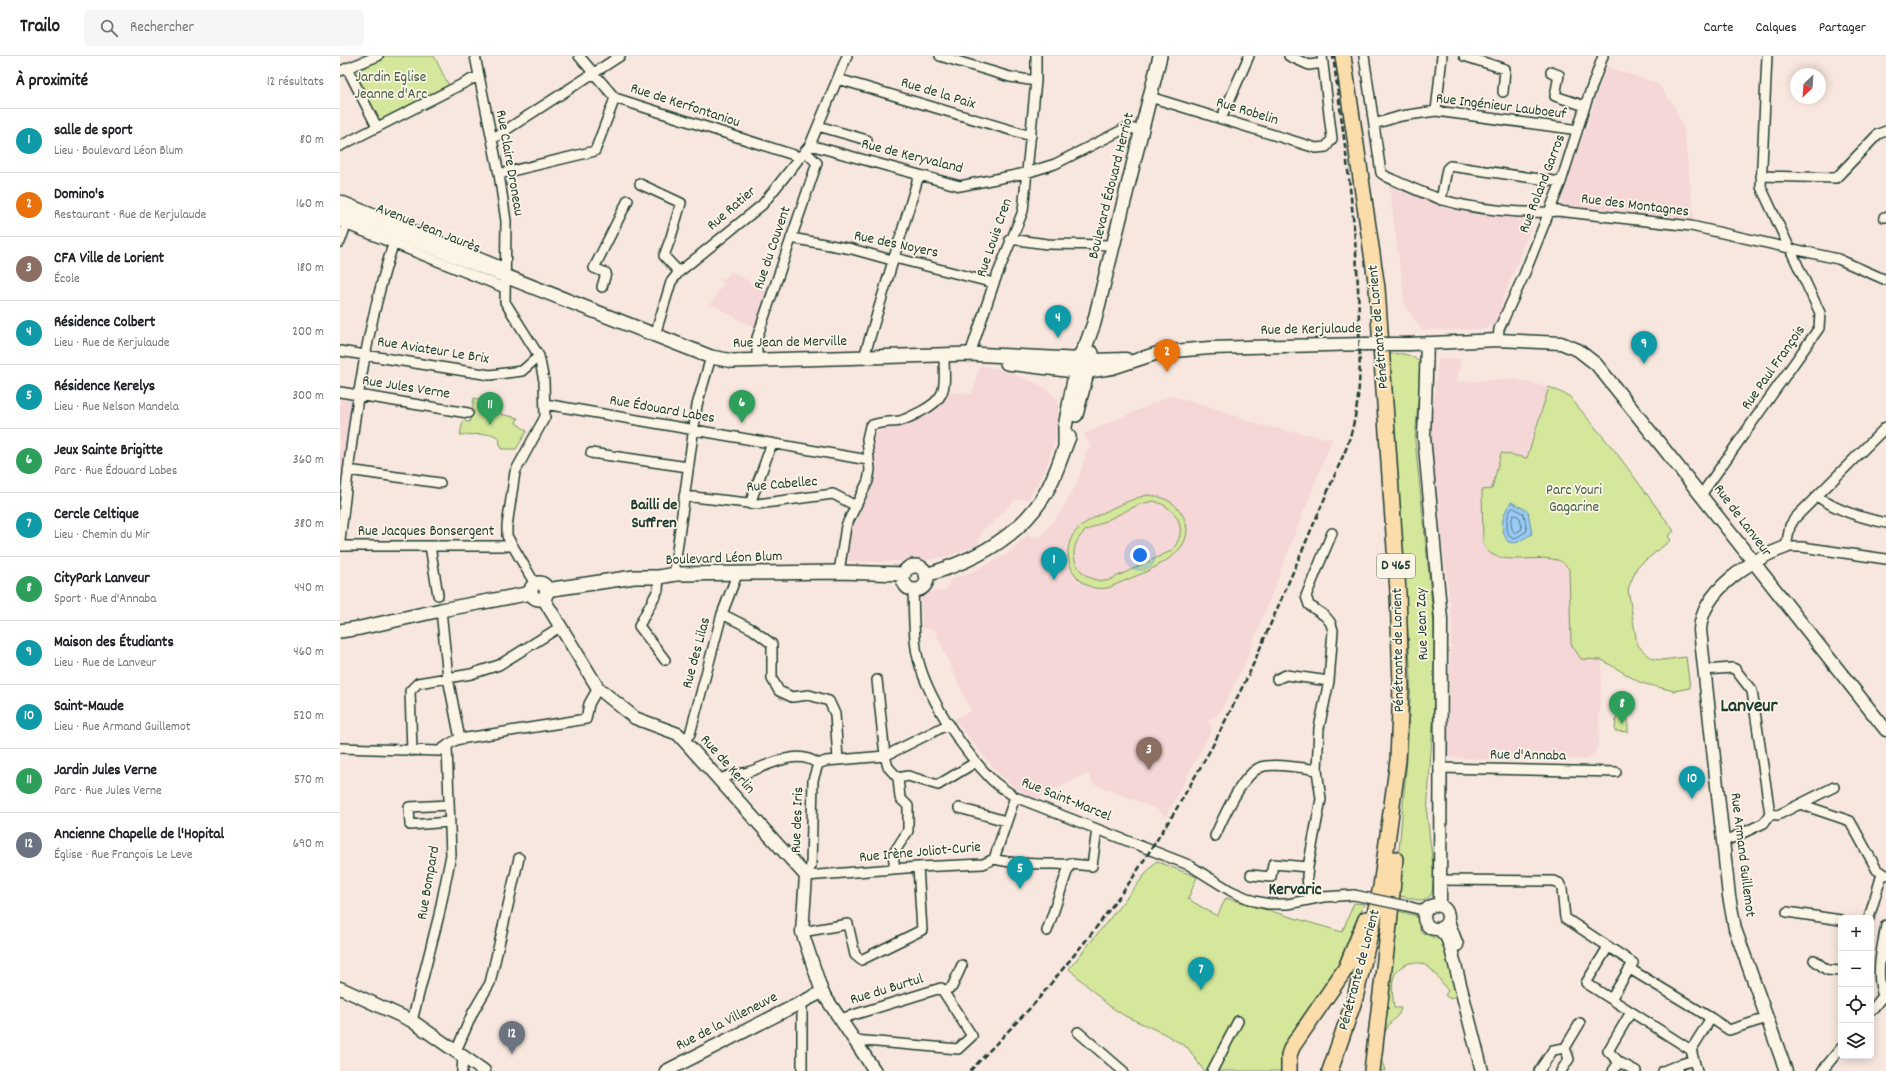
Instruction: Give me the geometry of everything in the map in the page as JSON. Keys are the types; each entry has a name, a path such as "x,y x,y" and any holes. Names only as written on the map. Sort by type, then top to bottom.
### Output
{"main road":[{"name":"Boulevard Édouard Herriot","path":"1083,366 1160,56"},
{"name":"Pénétrante de Lorient","path":"1330,1071 1354,998 1369,942 1381,888 1391,823 1398,760 1401,686 1401,639 1377,288 1343,56"},
{"name":"Avenue Jean Jaurès","path":"344,218 395,239 505,277"},
{"name":"Rue Jean de Merville","path":"505,277 711,357 733,361 970,354"},
{"name":"Rue de Kerjulaude","path":"970,354 993,355 1083,366"},
{"path":"926,575 945,570 974,558 997,544 1024,522 1045,494 1058,469 1065,445 1065,427 1083,366"},
{"path":"918,567 924,571 926,575 926,582 923,587 913,590 905,584 904,574 909,568 918,567"},
{"name":"Boulevard Léon Blum","path":"360,628 340,636 340,632 441,610 539,591 634,577 659,577 676,574 738,572 839,572 904,574"},
{"path":"1372,1071 1389,925 1396,839 1402,792 1398,760"},
{"path":"1289,1071 1289,1055 1292,1047 1346,968 1357,944 1367,917 1381,856 1391,823"}],"street":[{"path":"377,127 344,69 378,56"},
{"name":"Rue Claire Droneau","path":"475,56 499,174 506,221 505,277"},
{"name":"Rue de Kerfontaniou","path":"579,56 615,98 805,151"},
{"path":"492,139 620,56"},
{"name":"Rue Ratier","path":"655,335 671,282 679,272 762,205 805,151 818,126 848,56"},
{"path":"940,56 1010,77 1036,81"},
{"name":"Rue Louis Cren","path":"970,354 1010,239 1023,211 1036,81 1036,56"},
{"path":"1221,119 1249,56"},
{"path":"1289,56 1309,65 1323,60"},
{"path":"1364,56 1374,124"},
{"path":"1436,111 1442,56"},
{"path":"1464,56 1505,69 1503,92"},
{"name":"Rue Roland Garros","path":"1498,340 1497,332 1502,319 1524,274 1561,182 1585,106 1603,56"},
{"name":"Rue Paul François","path":"1701,494 1819,328 1820,313 1761,187 1767,56"},
{"name":"Rue Robelin","path":"1150,97 1316,148 1326,147 1332,139 1323,60"},
{"path":"1551,72 1559,75 1555,96 1585,106"},
{"path":"340,146 478,76"},
{"name":"Rue de la Paix","path":"838,79 1031,136"},
{"path":"499,174 595,151 615,98"},
{"name":"Rue Ingénieur Lauboeuf","path":"1374,124 1401,116 1436,111 1572,129 1578,132"},
{"name":"Rue des Montagnes","path":"1374,124 1381,173 1440,200 1480,208 1548,212 1558,211 1691,226 1838,259 1886,280"},
{"path":"818,126 867,140"},
{"name":"Rue de Keryvaland","path":"805,151 919,175 960,186 1026,173 1055,164 1126,128 1142,130"},
{"path":"1761,176 1836,178 1877,135 1886,131"},
{"name":"Rue du Couvent","path":"757,360 757,338 817,163 805,151"},
{"path":"1440,200 1446,169 1450,166 1561,182"},
{"path":"864,357 919,175"},
{"path":"640,184 681,203 664,256 679,272"},
{"path":"340,200 505,277"},
{"path":"602,287 606,273 594,268 628,200"},
{"path":"340,242 344,218"},
{"name":"Rue des Noyers","path":"791,238 944,270 954,274 994,283"},
{"path":"340,541 357,394 364,355 384,268 395,239"},
{"path":"1010,239 1047,244 1114,245"},
{"name":"Rue de Kerlin","path":"505,277 505,302 539,356 544,381 545,404 545,417 515,472 507,526 507,536 512,546 598,688 635,718 678,734 806,876"},
{"name":"Rue de Kerjulaude","path":"1083,366 1128,359 1135,361 1161,352 1210,348 1410,344 1498,340 1561,343"},
{"name":"Rue Jean Zay","path":"1427,343 1424,437 1441,619 1439,768 1440,905"},
{"name":"Rue de Lanveur","path":"1561,343 1578,350 1596,364 1701,494 1886,730"},
{"name":"Rue Aviateur Le Brix","path":"340,351 490,375 522,371 539,356"},
{"path":"839,572 846,526 868,481 870,470 867,439 870,426 881,422 901,421 932,406 940,398 944,390 944,355"},
{"path":"676,574 675,565 684,496 700,392 711,357"},
{"name":"Rue Jules Verne","path":"340,392 468,413"},
{"name":"Rue Édouard Labes","path":"545,404 868,460"},
{"path":"1886,427 1794,518 1790,526 1786,547 1886,559"},
{"path":"750,504 772,443"},
{"path":"591,453 688,467"},
{"path":"348,470 440,483"},
{"name":"Rue Cabellec","path":"684,496 757,504 833,494 856,506"},
{"path":"1817,496 1825,502 1860,518 1886,523"},
{"path":"1309,900 1307,876 1308,867 1321,799 1318,770 1319,728 1329,681 1333,630 1330,622 1325,616 1309,605 1306,596 1332,533"},
{"name":"Rue Jacques Bonsergent","path":"340,546 512,546"},
{"path":"430,546 438,595"},
{"name":"Rue Armand Guillemot","path":"1786,547 1754,563 1725,584 1704,611 1700,621 1729,896 1735,929 1786,1071"},
{"name":"Rue des Lilas","path":"683,740 690,734 722,614 738,572"},
{"path":"659,577 658,590 640,626 665,660"},
{"name":"Rue Saint-Marcel","path":"913,590 914,626 918,654 936,702 949,724 976,762 992,780 1015,797 1189,865 1231,891 1254,901 1269,904 1288,904 1354,895 1425,911"},
{"path":"441,610 448,678 460,739"},
{"path":"722,614 752,629 772,644 772,679 779,691 792,697 809,695 829,701 836,714 838,760"},
{"path":"412,751 410,691 418,684 471,674 500,665 560,627"},
{"path":"1704,670 1735,669 1752,692 1770,814 1764,823 1730,839 1723,839"},
{"path":"1277,679 1286,674 1329,681"},
{"path":"877,680 885,756 888,767 898,778 900,798 908,806 908,831 893,854 895,868"},
{"path":"340,748 439,751 447,747 453,741 460,739 586,719 589,704 598,688"},
{"path":"720,781 724,776 748,772 768,763 792,758 811,759 818,764 826,761 885,756 949,724"},
{"name":"Rue Bompard","path":"412,1021 439,915 451,855 447,747"},
{"path":"898,778 908,776 938,785 976,762"},
{"name":"Rue des Iris","path":"806,876 811,866 813,780 818,764"},
{"path":"1216,836 1226,810 1254,772 1261,767 1269,765 1318,770"},
{"name":"Rue d'Annaba","path":"1439,768 1616,772"},
{"path":"1770,814 1778,815 1834,788"},
{"name":"Rue Irène Joliot-Curie","path":"806,876 895,868 983,864 994,859 1015,797"},
{"path":"1800,804 1850,821 1877,870 1884,874 1870,915"},
{"path":"449,805 409,807 410,825 450,822"},
{"path":"959,808 1006,821"},
{"path":"994,859 1006,862 1070,863 1092,866 1097,829"},
{"path":"462,1071 459,1053 473,1012 490,983 519,858"},
{"path":"1047,931 1070,863"},
{"path":"1250,875 1271,877 1274,864 1308,867"},
{"path":"802,932 848,924 854,955 861,960 922,930 918,867"},
{"path":"806,876 802,932 822,992 875,1071"},
{"path":"1440,880 1556,882 1562,889 1565,918 1608,947 1632,966 1729,1030 1767,1018"},
{"path":"1432,905 1440,905 1447,912 1443,925 1431,928 1425,922 1425,911 1432,905"},
{"path":"1787,912 1838,920"},
{"path":"1443,925 1456,943 1464,998 1482,1071"},
{"path":"1874,1008 1884,997 1875,974 1884,947 1886,925"},
{"path":"1608,947 1586,983 1691,1050 1697,1071"},
{"path":"1814,960 1827,970 1838,971"},
{"path":"854,1040 958,1049 972,1036 942,989 952,987 962,965"},
{"path":"1611,999 1632,966"},
{"path":"340,988 412,1021 484,1071"},
{"name":"Rue du Burtul","path":"840,1019 942,989"},
{"name":"Rue de la Villeneuve","path":"666,1071 822,992"},
{"name":"Rue de la Villeneuve","path":"802,1002 802,1071"},
{"path":"1631,1012 1608,1051 1619,1062 1636,1071"},
{"path":"1691,1050 1711,1018"},
{"path":"1212,1071 1238,1021"},
{"path":"1539,1071 1553,1050 1565,1048 1580,1023"},
{"path":"1078,1032 1123,1071"},
{"path":"1561,1071 1569,1059 1565,1048"},
{"path":"1822,1071 1838,1052"},
{"path":"1663,1071 1678,1068 1694,1060"},
{"path":"1613,1071 1619,1062"}],"shaded area":[{"path":"1606,67 1657,83 1674,106 1684,130 1694,220 1564,205 1561,201"},
{"path":"1389,185 1448,209 1532,220 1532,224 1501,304 1502,307 1495,324 1485,329 1422,330 1405,305"},
{"path":"731,271 767,292 755,328 711,304 724,282 720,280 722,277 725,279"},
{"path":"1439,358 1461,359 1457,382 1516,379 1549,387 1494,557 1557,560 1569,569 1571,644 1581,659 1602,660 1598,746 1595,752 1587,759 1508,761 1447,757 1452,619 1429,434"},
{"path":"980,365 1004,370 1044,387 1058,399 1059,421 1054,443 1047,465 1029,499 1015,500 993,522 981,531 978,545 951,555 929,560 878,562 846,561 850,535 855,518 870,489 874,473 872,444 875,434 885,427 916,419 940,405 945,400 948,392 972,394"},
{"path":"1170,396 1208,406 1263,426 1332,439 1245,663 1220,712 1208,721 1212,729 1166,816 1155,808 1094,784 1088,773 1034,800 1019,791 997,772 954,719 971,711 934,629 922,628 921,592 946,591 951,579 969,573 1006,555 1027,535 1040,538 1062,510 1078,481 1087,450 1092,448 1084,434"},
{"path":"340,399 352,401 342,475 340,475"}],"green space":[{"name":"Jardin Eglise Jeanne d'Arc","path":"378,56 434,56 451,90 377,127 347,68"},
{"path":"1384,354 1408,355 1421,364 1415,441 1434,624 1434,706 1427,814 1434,875 1432,893 1423,901 1395,895 1407,759 1411,678 1405,589"},
{"name":"Parc Youri Gagarine","path":"1549,387 1569,396 1615,451 1674,531 1668,536 1671,540 1637,567 1628,589 1637,644 1645,653 1654,659 1662,660 1686,657 1690,688 1674,691 1641,683 1602,660 1581,659 1571,644 1569,569 1562,562 1557,560 1515,559 1495,556 1488,551 1483,543 1482,490 1492,489 1501,453 1527,458"},
{"path":"474,398 503,405 500,414 518,418 516,423 527,431 516,449 501,449 499,438 492,434 460,435 463,421 470,422"},
{"path":"1147,495 1158,497 1167,500 1179,509 1187,528 1185,540 1178,551 1154,568 1115,585 1104,588 1093,587 1083,583 1070,565 1068,554 1069,543 1075,532 1088,521 1119,505","holes":["1154,501 1169,509 1179,521 1180,536 1171,551 1107,581 1088,577 1081,571 1076,564 1074,556 1078,539 1085,531 1140,504"]},
{"path":"1628,716 1628,732 1615,731 1616,717"},
{"path":"1156,861 1197,877 1188,899 1217,916 1226,898 1342,932 1354,903 1364,904 1341,962 1317,1002 1284,1048 1282,1071 1204,1071 1188,1048 1165,1034 1125,1016 1108,1005 1069,969"},
{"path":"1395,910 1417,916 1421,932 1442,941 1458,994 1450,999 1445,995 1448,991 1439,978 1434,972 1424,965 1410,963 1398,970 1392,987 1394,1008 1401,1008 1399,1014 1387,1028 1383,1038 1382,1055 1385,1071 1376,1071"}],"water":[{"path":"1511,502 1528,511 1532,534 1516,543 1508,542 1503,532 1505,511"}],"railway":[{"path":"970,1071 1035,1003 1092,933 1132,879 1174,813 1212,747 1249,674 1346,449 1355,417 1359,387 1360,357 1358,290 1350,189 1333,56"}],"place":[{"name":"Résidence Colbert","path":"1058,338"},
{"name":"Maison des Étudiants","path":"1644,364"},
{"name":"Domino's","path":"1167,372"},
{"name":"Jeux Sainte Brigitte","path":"742,423"},
{"name":"Jardin Jules Verne","path":"490,425"},
{"name":"salle de sport","path":"1054,580"},
{"name":"CityPark Lanveur","path":"1622,724"},
{"name":"CFA Ville de Lorient","path":"1149,770"},
{"name":"Saint-Maude","path":"1692,799"},
{"name":"Résidence Kerelys","path":"1020,889"},
{"name":"Cercle Celtique","path":"1201,990"},
{"name":"Ancienne Chapelle de l'Hopital","path":"512,1054"}],"district":[{"name":"Bailli de Suffren","path":"654,514"},
{"name":"Lanveur","path":"1749,707"},
{"name":"Kervaric","path":"1295,891"}]}
